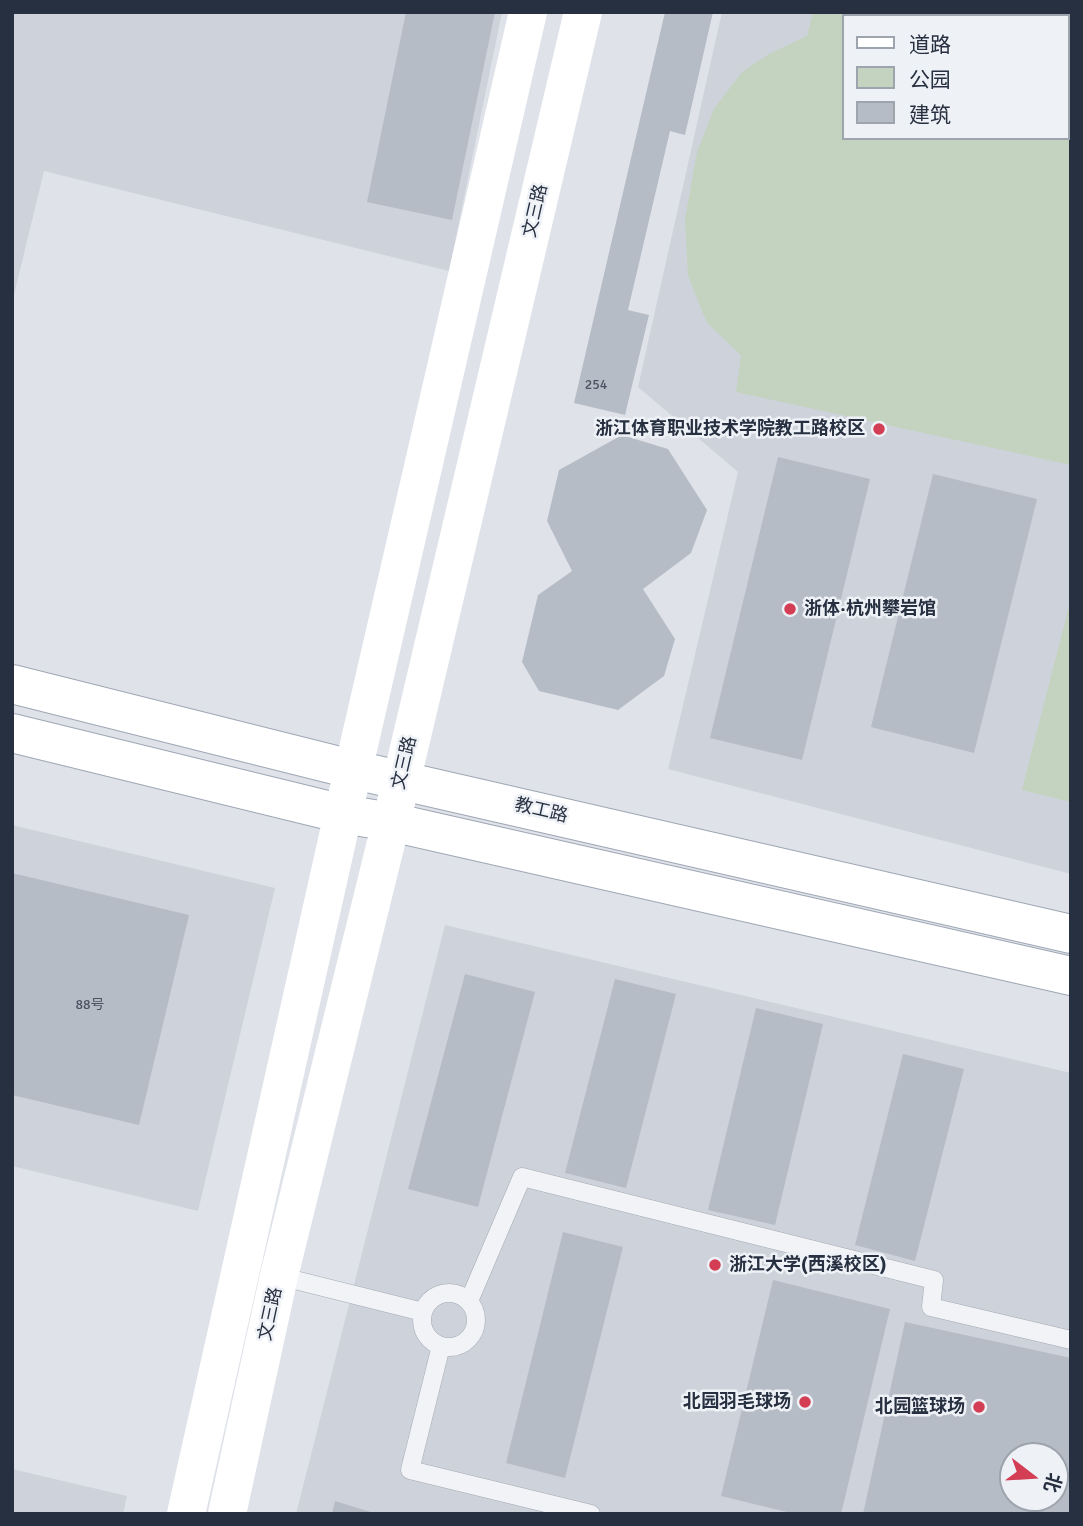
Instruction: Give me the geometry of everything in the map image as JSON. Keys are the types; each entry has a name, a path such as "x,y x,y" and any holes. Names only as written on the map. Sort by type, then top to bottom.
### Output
{"main road":[{"path":"186,1514 343,814 528,12"},
{"name":"文三路","path":"227,1514 279,1276 402,778 583,12"},
{"name":"教工路","path":"12,684 355,770 402,778 1071,934"},
{"path":"12,733 343,814 391,821 1071,976"}],"lane":[{"path":"469,1301 522,1177 934,1280 931,1307 1071,1340"},
{"path":"279,1276 423,1311"},
{"path":"453,1293 469,1301 477,1317 473,1335 459,1346 441,1346 427,1337 423,1329 423,1311 434,1297 453,1293"},
{"path":"441,1346 410,1469 591,1514"}],"shaded area":[{"path":"12,12 502,12 449,271 44,171 12,303"},
{"name":"浙江体育职业技术学院教工路校区","path":"722,12 984,14 842,14 842,140 1069,140 1071,30 1071,874 668,769 738,472 638,387"},
{"path":"12,825 275,888 198,1211 12,1166"},
{"name":"浙江大学(西溪校区)","path":"445,925 1071,1073 1071,1514 296,1514"},
{"path":"12,1469 127,1496 123,1514 12,1514"}],"green space":[{"path":"813,12 984,14 842,14 842,140 1069,140 1071,30 1071,465 736,392 741,355 707,323 688,276 685,219 697,152 714,109 742,72 769,54 807,36"},
{"path":"1071,598 1071,802 1022,790"}],"building":[{"path":"406,12 495,12 452,220 367,202"},
{"path":"665,12 713,12 685,135 670,131 628,310 649,315 625,415 574,403"},
{"path":"622,435 668,449 707,510 691,553 643,589 675,639 664,676 618,710 539,691 522,662 538,595 572,571 547,521 559,470"},
{"name":"浙体·杭州攀岩馆","path":"778,457 870,479 802,760 710,738"},
{"path":"933,474 1037,499 974,753 871,727"},
{"path":"12,873 189,915 139,1125 12,1095"},
{"path":"465,974 535,992 478,1207 408,1189"},
{"path":"615,979 676,994 626,1188 565,1173"},
{"path":"756,1008 823,1024 775,1225 708,1210"},
{"path":"903,1054 964,1069 915,1261 855,1245"},
{"path":"563,1232 623,1247 565,1478 506,1463"},
{"name":"北园羽毛球场","path":"773,1280 890,1309 841,1514 795,1514 721,1496"},
{"name":"北园篮球场","path":"905,1322 1071,1358 1071,1514 863,1514"},
{"path":"335,1501 374,1513 374,1514 332,1514"}],"place":[{"name":"浙江体育职业技术学院教工路校区","path":"879,429"},
{"name":"浙体·杭州攀岩馆","path":"790,609"},
{"name":"浙江大学(西溪校区)","path":"715,1265"},
{"name":"北园羽毛球场","path":"805,1402"},
{"name":"北园篮球场","path":"979,1407"}]}
